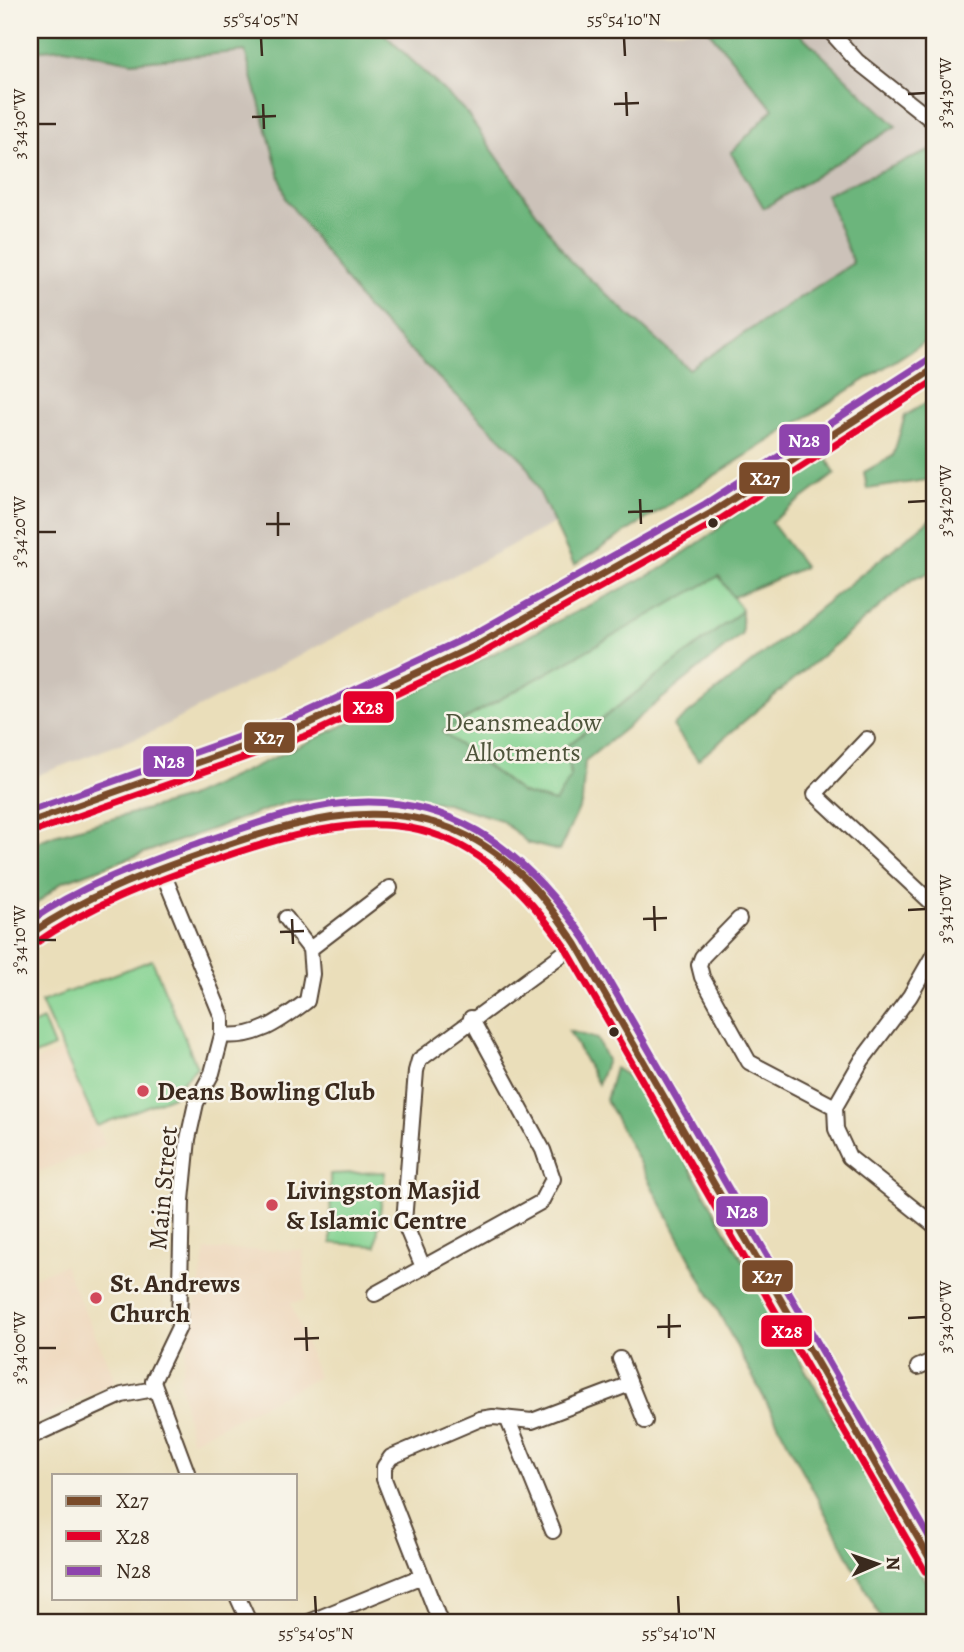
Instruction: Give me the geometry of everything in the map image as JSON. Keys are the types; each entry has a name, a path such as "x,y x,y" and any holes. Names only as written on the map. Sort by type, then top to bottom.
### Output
{"street":[{"path":"829,30 857,61 934,122"},
{"path":"30,822 316,721 441,664 566,597 861,418 934,369"},
{"path":"867,739 815,794 934,905"},
{"path":"30,934 77,903 161,868 292,825 336,815 382,814 426,821 469,838 523,875 553,910 576,944 932,1556"},
{"name":"Main Street","path":"154,1389 153,1381 179,1327 182,1200 188,1139 196,1103 212,1073 222,1035 216,997 161,868"},
{"path":"310,949 390,887"},
{"path":"352,900 360,912"},
{"path":"222,1035 241,1037 274,1025 307,1000 312,974 310,949 286,918"},
{"path":"739,919 702,957 699,965 702,977 749,1062 835,1107"},
{"path":"423,1267 404,1222 415,1071 419,1060 471,1018 576,944"},
{"path":"934,954 910,996 862,1060 835,1107 836,1129 849,1157 934,1225"},
{"path":"376,1294 541,1202 553,1179 543,1150 471,1018"},
{"path":"620,1359 645,1421"},
{"path":"918,1367 934,1360"},
{"path":"440,1622 383,1479 384,1466 391,1457 481,1419 532,1421 630,1384"},
{"path":"30,1437 122,1395 154,1389 188,1474"},
{"path":"508,1420 553,1531"},
{"path":"309,1622 422,1576"},
{"path":"239,1600 249,1622"}],"shaded area":[{"path":"30,30 934,30 934,309 901,343 154,731 30,778"},
{"path":"63,1050 106,1145 30,1175 30,1063"},
{"path":"206,1250 303,1250 305,1300 291,1303 318,1377 191,1441 180,1381"},
{"path":"64,1265 116,1381 30,1424 30,1279"}],"green space":[{"path":"30,30 380,30 465,111 571,262 689,369 853,263 826,194 934,149 934,336 574,565 525,462 366,307 286,199 245,51 132,62 64,48 30,51"},
{"path":"708,30 796,30 896,126 764,208 731,153 773,109"},
{"path":"934,397 934,479 867,489 864,472 893,456 905,416"},
{"path":"824,452 835,474 771,522 805,567 733,597 719,576 442,732 522,793 555,802 571,777 567,746 742,611 742,634 585,761 582,802 559,851 528,843 501,820 446,803 395,799 291,801 62,882 30,909 30,845 54,835 187,798 437,682 661,569 714,532 769,486"},
{"path":"934,516 934,572 914,578 698,760 673,726"},
{"name":"Deansmeadow Allotments","path":"719,576 742,611 567,746 571,777 555,803 522,793 442,732"},
{"path":"152,960 197,1067 182,1082 182,1090 173,1096 97,1126 41,1002"},
{"path":"43,1020 54,1047 30,1057 30,1026"},
{"path":"569,1031 597,1039 607,1060 598,1084"},
{"path":"615,1068 643,1086 934,1595 934,1622 883,1622 606,1100"},
{"path":"385,1172 376,1246 331,1243 330,1174"}],"transit line":[{"name":"N28","path":"30,811 303,714 474,634 705,504 928,360"},
{"name":"X27","path":"30,822 307,724 479,644 711,513 934,369"},
{"name":"X28","path":"33,832 311,734 483,653 716,522 934,381"},
{"name":"N28","path":"30,921 71,896 135,867 249,826 313,808 371,802 410,806 445,815 478,831 508,852 535,877 585,939 934,1545"},
{"name":"X27","path":"30,934 72,908 160,869 249,838 331,818 372,814 411,817 449,828 487,847 524,877 552,909 576,944 934,1566"},
{"name":"X28","path":"36,943 77,917 142,887 266,843 318,830 365,825 409,828 450,840 489,864 528,900 567,950 925,1571"}],"place":[{"name":"Deans Bowling Club","path":"143,1091"},
{"name":"Livingston Masjid & Islamic Centre","path":"272,1205"},
{"name":"St. Andrews Church","path":"96,1298"}]}
